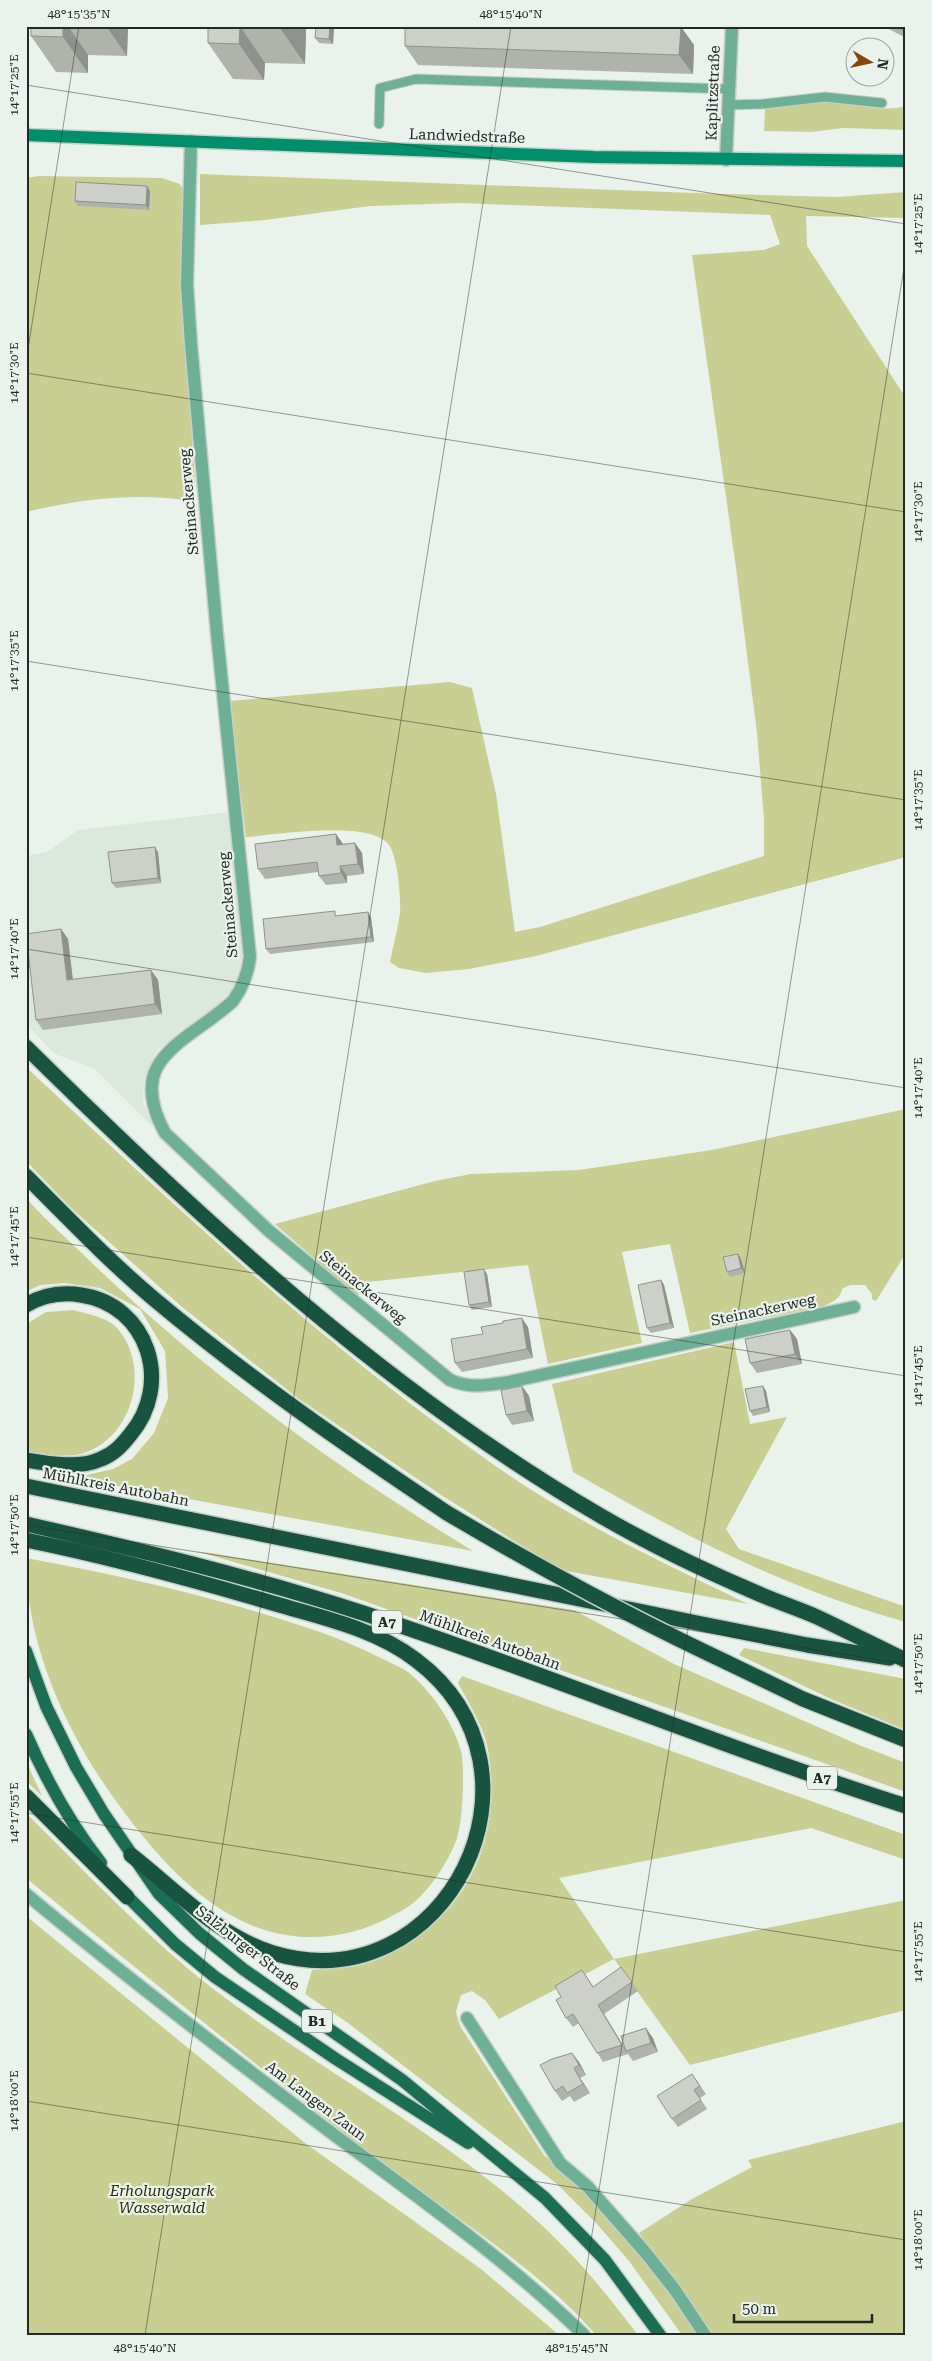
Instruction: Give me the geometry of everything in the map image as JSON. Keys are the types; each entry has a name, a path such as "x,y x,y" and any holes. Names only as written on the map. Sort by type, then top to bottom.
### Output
{"highway":[{"path":"26,1047 98,1118 210,1221 363,1351 468,1432 546,1484 686,1562 816,1616 905,1660"},
{"path":"26,1176 153,1298 243,1370 335,1437 447,1513 549,1574 660,1632 803,1699 906,1740"},
{"path":"26,1305 44,1297 59,1294 89,1296 122,1312 133,1324 150,1356 152,1376 152,1394 146,1411 138,1427 115,1452 100,1460 74,1464 47,1464 26,1460"},
{"name":"Mühlkreis Autobahn","path":"26,1486 750,1634 905,1660"},
{"name":"Mühlkreis Autobahn","path":"26,1524 193,1563 364,1614 749,1752 906,1806"},
{"path":"26,1540 253,1597 339,1622 374,1635 415,1658 444,1683 466,1715 474,1733 483,1779 483,1808 478,1835 469,1858 448,1894 427,1917 396,1940 371,1951 348,1958 309,1960 273,1953 252,1945 203,1917 131,1855"},
{"path":"26,1796 126,1897"}],"main road":[{"name":"Landwiedstraße","path":"26,135 594,157 906,161"},
{"name":"Salzburger Straße","path":"26,1651 46,1706 76,1768 131,1855 159,1894 199,1933 243,1969 402,2080 545,2198 605,2260 660,2335"},
{"name":"Salzburger Straße","path":"26,1734 54,1792 78,1832 126,1897 175,1944 215,1977 336,2059 516,2174"}],"street":[{"name":"Kaplitzstraße","path":"726,160 732,26"},
{"name":"Steinackerweg","path":"191,141 187,284 191,344 217,634 250,957 248,971 242,988 233,1001 160,1060 153,1078 150,1095 155,1114 165,1133 269,1231 450,1380 462,1386 473,1387 509,1382 854,1307"},
{"name":"Am Langen Zaun","path":"26,1894 255,2075 489,2250 543,2295 584,2335"},
{"path":"467,2018 560,2163 594,2193 645,2252 675,2290 705,2335"}],"lane":[{"path":"379,124 380,88 416,79 729,89"},
{"path":"728,105 763,104 825,97 882,103"}],"shaded area":[{"path":"229,812 243,950 240,972 234,989 224,1003 157,1050 144,1081 143,1102 154,1128 95,1069 55,1054 26,1024 26,856 47,852 78,830"}],"green space":[{"path":"826,101 876,108 906,106 906,130 843,128 812,132 764,131 765,108"},
{"path":"200,174 837,197 906,192 906,218 806,216 807,246 906,398 906,857 536,956 469,969 426,973 399,968 390,962 400,906 397,868 389,845 378,837 363,832 322,831 246,837 229,701 450,682 472,688 496,794 515,932 540,927 764,856 764,819 757,733 692,255 764,250 780,244 770,215 460,203 370,206 265,220 200,225"},
{"path":"38,176 162,178 180,184 184,192 182,284 195,483 191,501 150,497 108,498 87,500 26,512 26,178"},
{"path":"26,1067 254,1276 373,1375 434,1422 497,1467 557,1506 683,1573 748,1604 561,1570 441,1495 299,1399 182,1307 71,1208 26,1161"},
{"path":"906,1109 906,1253 876,1301 872,1299 872,1294 865,1285 850,1285 842,1289 836,1300 824,1306 690,1333 670,1244 622,1252 642,1343 548,1364 528,1265 358,1283 359,1298 275,1224 435,1181 471,1174 579,1170 712,1150"},
{"path":"26,1198 135,1303 226,1380 322,1452 473,1551 74,1478 113,1469 132,1459 154,1433 168,1398 165,1351 140,1309 100,1288 65,1283 40,1285 26,1292"},
{"path":"73,1310 103,1319 118,1329 128,1344 133,1362 135,1380 132,1398 126,1415 116,1431 103,1443 87,1452 64,1456 26,1451 26,1324 46,1312"},
{"path":"734,1342 750,1424 787,1417 726,1529 739,1549 906,1607 906,1622 862,1609 776,1577 653,1517 573,1472 552,1384"},
{"path":"196,1551 574,1610 674,1664 859,1745 906,1763 906,1792 341,1593"},
{"path":"26,1558 165,1587 268,1615 344,1641 408,1672 433,1697 447,1719 458,1741 462,1759 463,1796 458,1833 448,1858 432,1883 412,1904 390,1917 354,1931 316,1937 279,1934 242,1921 222,1910 186,1883 140,1833 113,1797 95,1770 64,1713 51,1684 33,1622"},
{"path":"744,1648 906,1679 906,1730 833,1700 739,1655"},
{"path":"462,1676 906,1835 906,1860 811,1828 559,1878 614,1959 499,2019 485,2000 472,1991 461,1995 456,2012 460,2026 544,2155 589,2196 642,2257 698,2335 682,2335 629,2261 597,2224 557,2184 348,2023 305,1994 312,1970 363,1964 379,1959 410,1943 436,1922 457,1899 473,1872 484,1843 491,1811 491,1779 485,1737 458,1683"},
{"path":"26,1761 42,1796 26,1781"},
{"path":"26,1813 142,1927 216,1991 302,2052 434,2139 517,2203 578,2262 638,2335 596,2335 572,2310 519,2263 331,2123 199,2019 26,1878"},
{"path":"906,1900 906,2010 690,2065 614,1959"},
{"name":"Erholungspark Wasserwald","path":"26,1916 305,2143 481,2269 559,2335 26,2335"},
{"path":"906,2121 906,2335 714,2335 639,2233 692,2199 752,2167 748,2160"}],"building":[{"path":"31,26 63,26 63,37 31,36"},
{"path":"208,26 240,26 239,44 208,43"},
{"path":"240,26 280,26 280,28"},
{"path":"316,26 330,26 329,39 315,38"},
{"path":"405,26 681,27 679,55 405,46"},
{"path":"895,26 905,26 903,30"},
{"path":"76,182 147,186 146,205 75,201"},
{"path":"336,834 337,845 355,843 358,864 340,866 341,873 319,876 317,862 258,869 255,844"},
{"path":"155,847 158,878 112,883 108,852"},
{"path":"335,911 335,916 368,912 371,937 266,949 263,919"},
{"path":"61,929 67,980 151,970 155,1004 36,1020 26,934"},
{"path":"738,1254 741,1268 727,1272 723,1257"},
{"path":"484,1269 489,1302 469,1305 464,1272"},
{"path":"661,1280 670,1323 647,1328 638,1285"},
{"path":"522,1318 527,1349 455,1363 451,1339 483,1334 481,1327"},
{"path":"790,1330 795,1354 750,1363 745,1339"},
{"path":"522,1386 527,1411 506,1415 501,1390"},
{"path":"763,1386 767,1407 750,1411 745,1389"},
{"path":"621,1967 632,1982 598,2005 622,2045 597,2053 573,2014 566,2018 556,2000 561,1997 555,1986 582,1970 593,1987"},
{"path":"646,2028 651,2043 626,2051 621,2036"},
{"path":"572,2053 579,2065 574,2068 583,2084 567,2093 563,2086 555,2091 540,2065"},
{"path":"692,2074 700,2086 694,2090 701,2100 672,2119 657,2096"}]}
